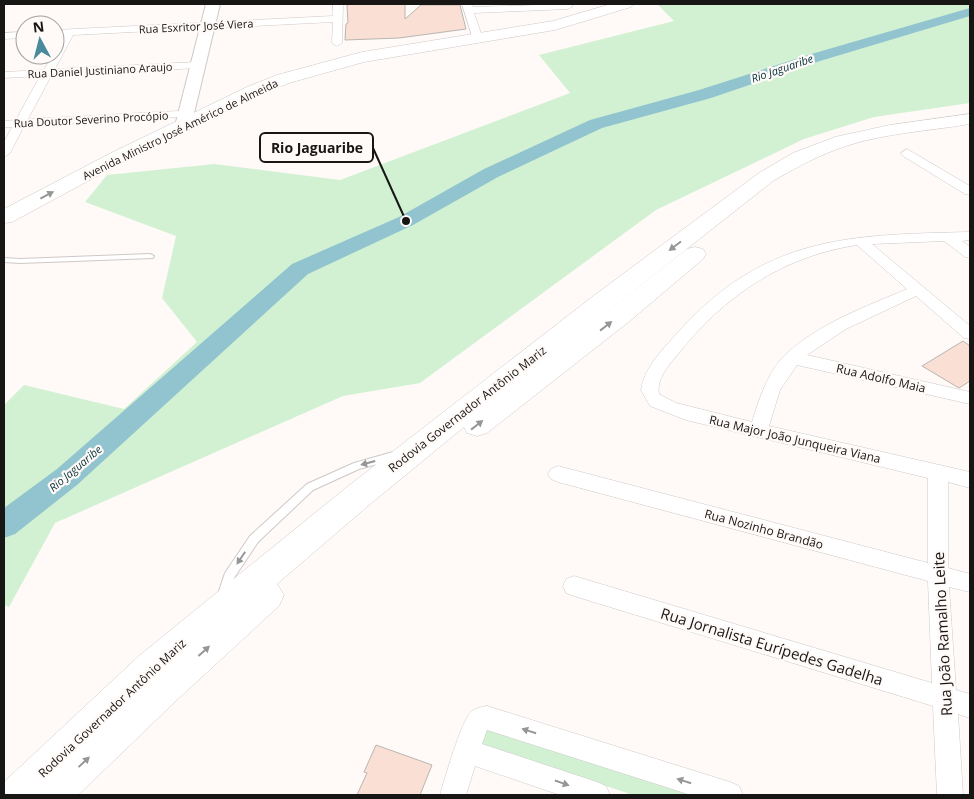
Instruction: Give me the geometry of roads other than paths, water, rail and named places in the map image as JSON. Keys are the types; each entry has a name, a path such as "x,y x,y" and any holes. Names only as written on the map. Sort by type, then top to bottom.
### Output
{"main road":[{"path":"182,117 213,4"},
{"name":"Avenida Ministro José Américo de Almeida","path":"477,36 556,18 604,4"},
{"name":"Avenida Ministro José Américo de Almeida","path":"4,202 245,89 362,57 477,36 556,25 626,4"},
{"name":"Avenida Ministro José Américo de Almeida","path":"4,217 182,117"},
{"name":"Rodovia Governador Antônio Mariz","path":"19,795 153,667 415,450 609,297 783,166 826,146 863,136 970,119"},
{"name":"Rodovia Governador Antônio Mariz","path":"49,795 166,685 314,553 622,314 751,209 781,181 810,163 845,148 898,136 970,126"}],"street":[{"path":"337,43 338,4"},
{"path":"477,36 468,7 568,6"},
{"name":"Rua Esxritor José Viera","path":"65,33 338,19"},
{"path":"4,151 68,33"},
{"name":"Rua Daniel Justiniano Araujo","path":"4,75 197,65"},
{"name":"Rua Doutor Severino Procópio","path":"4,124 182,117"},
{"path":"907,153 970,191"},
{"path":"860,241 970,236"},
{"path":"948,237 970,254"},
{"path":"860,241 970,334"},
{"name":"Rua Major João Junqueira Viana","path":"860,241 820,249 778,263 733,290 683,336 656,370 650,390 652,398 657,403 686,413 970,480"},
{"path":"759,431 774,385 792,358 830,331 854,318 917,290"},
{"name":"Rua Adolfo Maia","path":"792,358 970,398"},
{"name":"Rua João Ramalho Leite","path":"938,472 938,575 950,795"},
{"name":"Rua Nozinho Brandão","path":"558,474 970,583"},
{"name":"Rua Jornalista Eurípedes Gadelha","path":"574,586 970,706"},
{"path":"453,795 466,751 480,720 487,718 730,795"},
{"path":"466,751 597,795"}],"lane":[{"path":"4,260 150,256"},
{"path":"215,615 229,576 254,540 310,487 357,466 415,450"}],"waterway":[{"name":"Rio Jaguaribe","path":"4,525 67,477 300,269 406,221 491,173 596,124 705,94 814,58 970,12"}],"place":[{"name":"Rio Jaguaribe","path":"406,221"}]}
